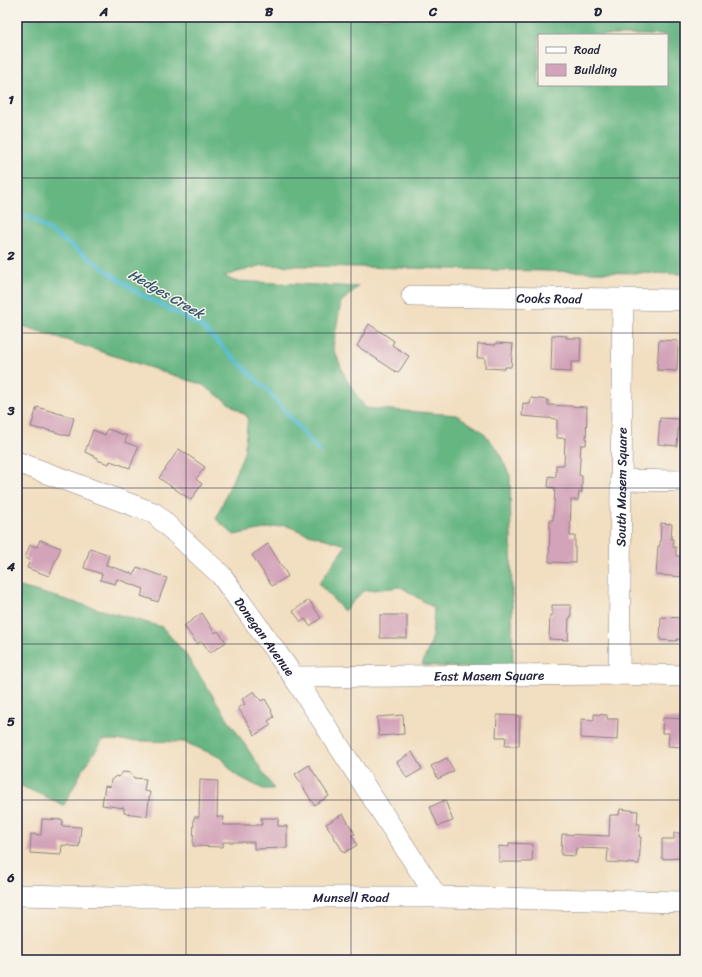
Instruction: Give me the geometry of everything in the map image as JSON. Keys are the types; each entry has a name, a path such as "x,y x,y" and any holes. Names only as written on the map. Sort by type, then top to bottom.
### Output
{"street":[{"name":"Cooks Road","path":"412,296 685,300"},
{"name":"South Masem Square","path":"619,674 624,299"},
{"name":"Donegan Avenue","path":"17,462 154,513 221,574 294,678 437,897"},
{"path":"621,480 685,481"},
{"name":"East Masem Square","path":"294,678 619,674 685,676"},
{"name":"Munsell Road","path":"17,895 112,897 437,897 685,902"}],"green space":[{"path":"17,17 685,17 685,274 263,265 224,276 234,281 358,287 341,302 333,347 346,379 365,408 457,415 483,432 498,450 510,476 513,664 502,670 422,665 432,640 434,608 401,587 363,591 344,611 319,584 346,545 302,532 285,525 234,535 216,519 244,453 248,417 203,385 17,324"},
{"path":"17,586 162,627 184,652 274,789 263,789 234,774 222,758 184,742 103,740 83,769 64,805 17,784"}],"building":[{"path":"369,324 394,341 392,345 409,356 398,373 357,346"},
{"path":"552,335 567,336 566,338 581,338 580,362 571,362 571,372 551,371"},
{"path":"659,340 678,341 677,371 657,370"},
{"path":"496,343 513,344 511,367 505,367 505,369 485,368 485,358 477,358 478,344 496,345"},
{"path":"531,398 548,400 548,405 587,407 586,445 581,445 579,475 582,476 582,492 579,492 578,500 571,500 570,536 575,536 575,563 549,562 550,520 553,520 555,488 548,487 549,476 556,477 556,465 564,465 565,438 557,438 557,419 522,416 523,403 530,404"},
{"path":"37,407 74,418 69,436 31,427"},
{"path":"660,418 679,419 677,446 658,444"},
{"path":"107,429 127,436 125,442 138,447 130,468 110,461 109,464 97,460 98,458 85,452 93,430 105,435"},
{"path":"179,449 205,467 196,479 202,484 191,500 159,478"},
{"path":"661,523 672,524 671,539 673,539 673,547 676,547 676,556 685,556 685,577 656,575 658,546 660,546"},
{"path":"40,540 61,548 49,576 27,568 30,560 25,558 30,545 37,547"},
{"path":"268,544 288,576 272,586 252,555"},
{"path":"90,548 109,555 106,565 134,574 137,567 167,578 158,602 141,596 144,589 117,579 115,584 100,580 102,574 84,568"},
{"path":"309,600 321,618 310,626 305,619 301,622 293,611"},
{"path":"552,605 571,605 568,640 549,639"},
{"path":"202,613 215,633 218,631 226,642 210,653 202,641 197,644 184,626"},
{"path":"380,615 407,615 407,638 380,638"},
{"path":"661,617 685,618 685,640 660,640"},
{"path":"254,691 261,701 265,699 274,717 268,721 271,725 255,735 238,708 245,704 242,699"},
{"path":"594,714 607,715 607,719 618,719 617,740 581,738 581,719 594,720"},
{"path":"403,715 404,734 379,736 377,717"},
{"path":"497,715 520,716 519,746 505,746 506,737 496,737"},
{"path":"663,718 685,719 684,747 668,746 669,733 662,733"},
{"path":"412,752 422,769 407,778 397,762"},
{"path":"447,758 454,771 438,779 431,766"},
{"path":"309,765 329,796 314,805 295,774"},
{"path":"123,772 131,773 134,778 146,779 144,791 150,792 147,816 124,813 124,808 102,805 105,786 110,787 111,780 116,776 119,777"},
{"path":"200,780 218,781 217,817 224,817 223,825 262,825 261,818 278,818 278,826 287,826 287,848 254,849 254,842 223,842 223,847 193,846 194,817 199,817"},
{"path":"445,800 453,821 438,826 430,807"},
{"path":"620,809 638,811 637,824 640,824 639,837 641,837 639,864 607,862 608,849 576,848 575,856 561,855 562,834 609,836 610,815 619,815"},
{"path":"343,814 355,834 352,835 357,845 344,853 326,824"},
{"path":"42,819 63,820 62,826 81,827 79,847 62,845 61,855 30,853 31,834 41,835"},
{"path":"674,833 685,833 685,858 662,859 662,839 674,839"},
{"path":"509,843 533,844 532,862 499,862 499,846 509,847"}],"waterway":[{"name":"Hedges Creek","path":"17,212 33,219 140,294 201,326 267,390 319,451"}]}
